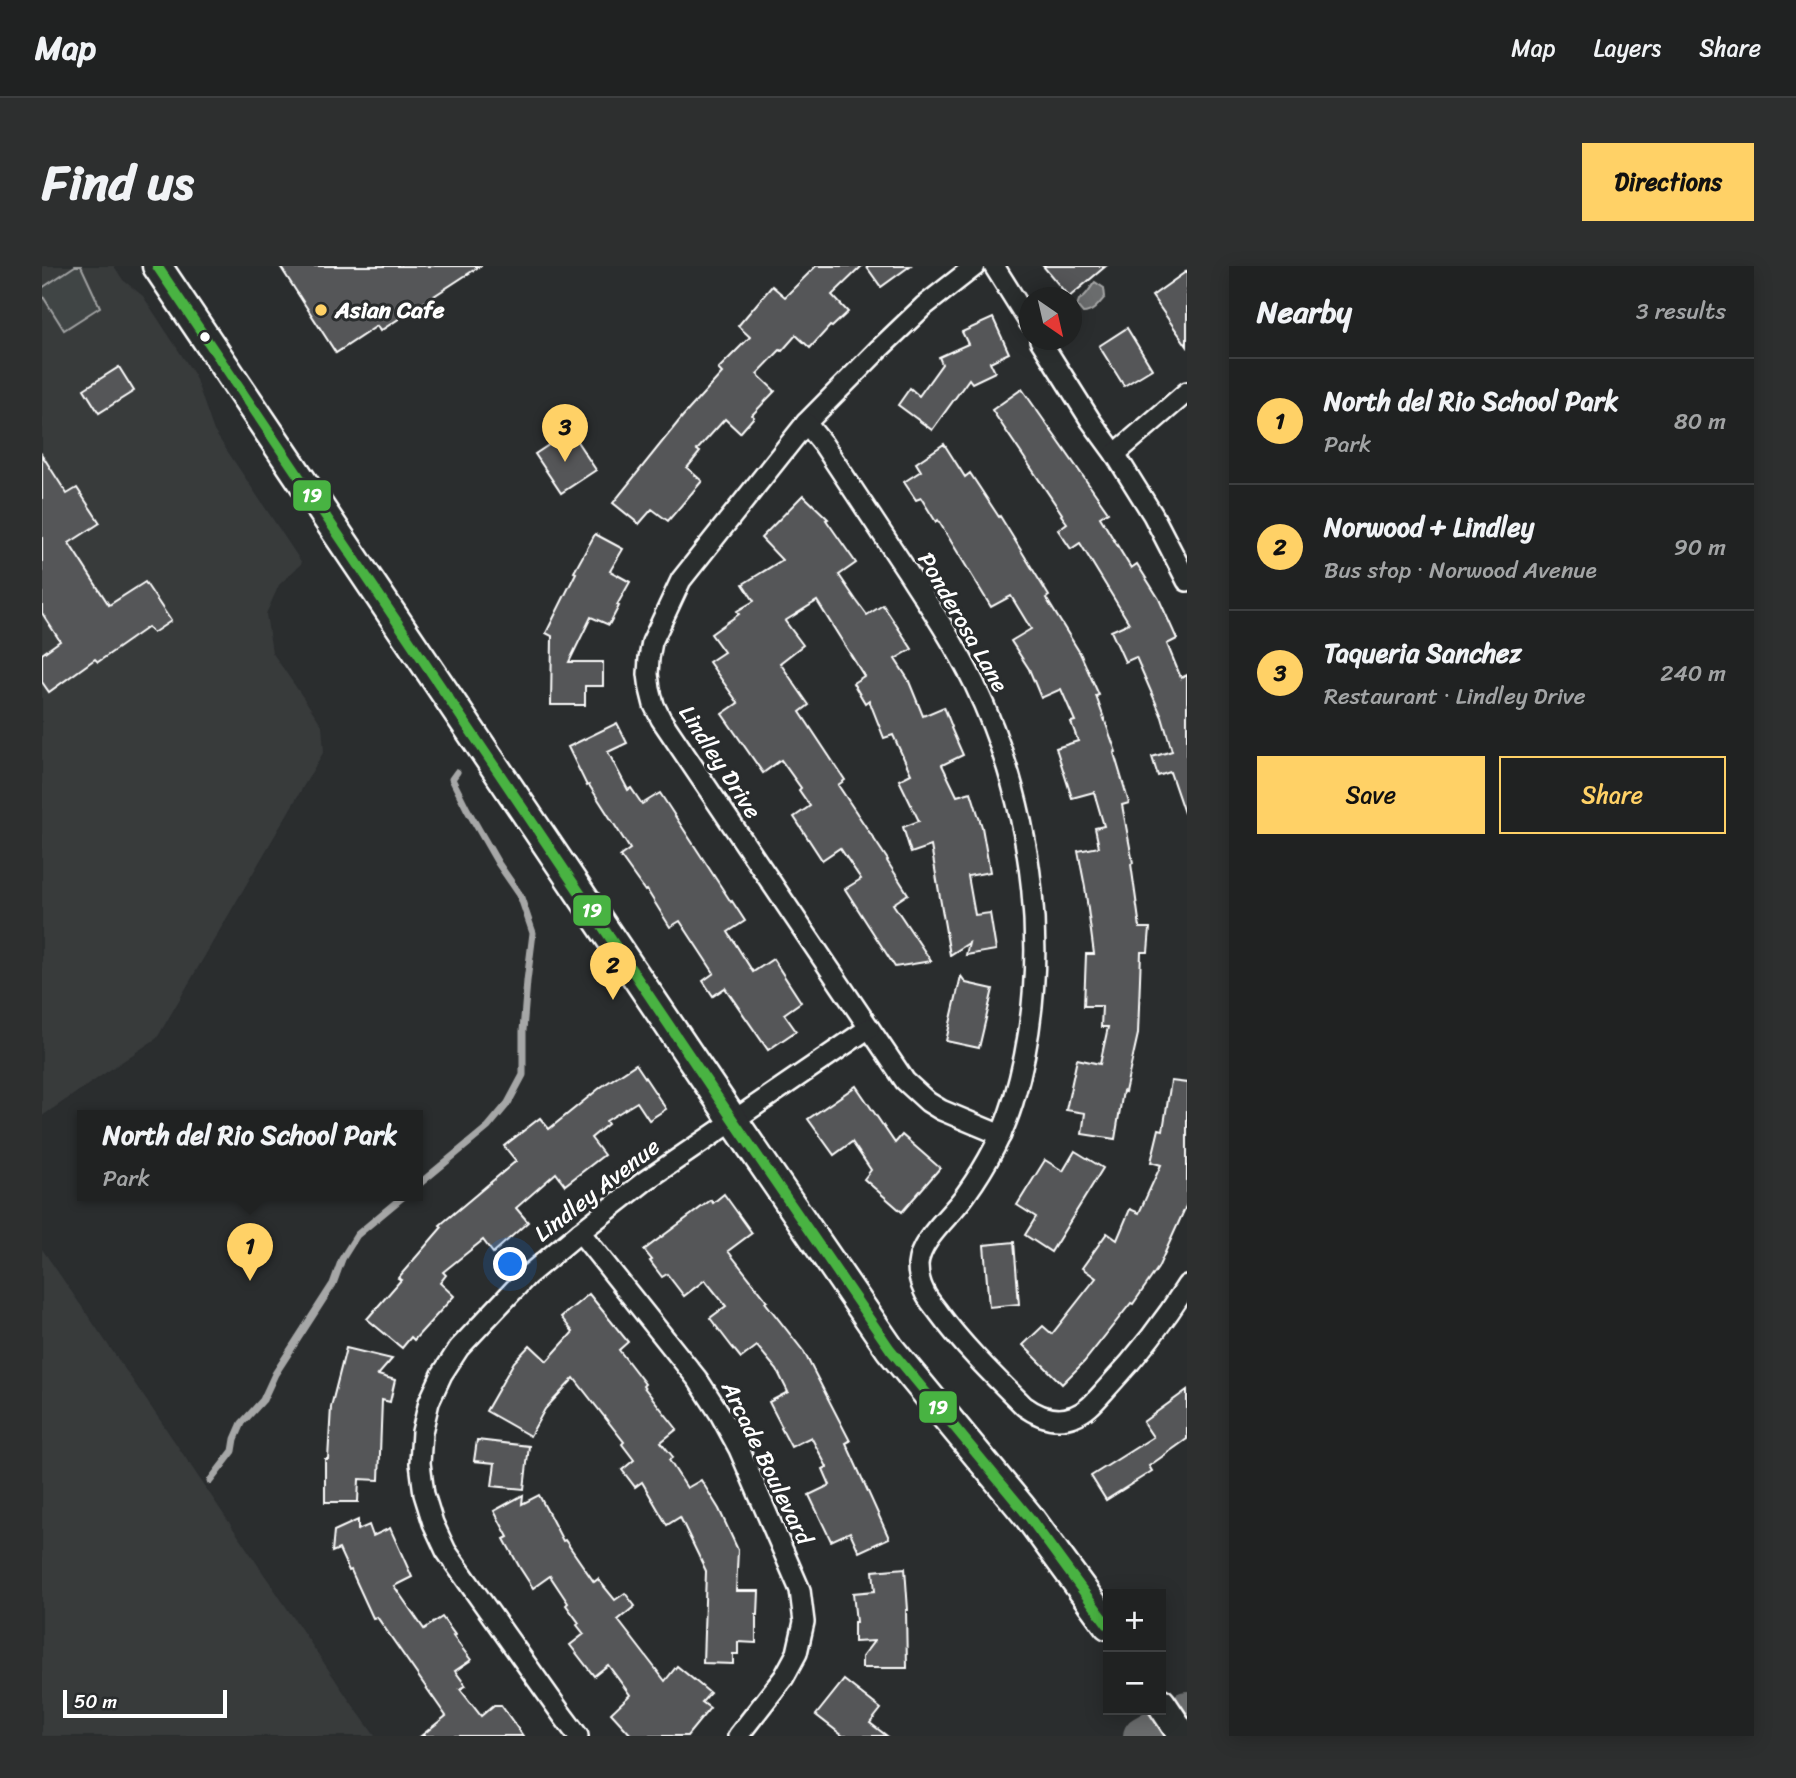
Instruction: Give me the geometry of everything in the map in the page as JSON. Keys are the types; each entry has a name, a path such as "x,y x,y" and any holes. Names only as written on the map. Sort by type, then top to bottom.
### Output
{"main road":[{"path":"157,266 890,1349 1029,1517 1103,1618"},
{"path":"1166,1710 1183,1736"}],"street":[{"name":"Lindley Drive","path":"975,266 915,315 806,423 681,580 652,642 648,674 654,705 661,719 905,1081 941,1110 1001,1135"},
{"path":"994,266 1019,305"},
{"path":"1046,350 1153,515 1187,581"},
{"path":"1115,454 1187,392"},
{"name":"Ponderosa Lane","path":"806,423 823,444 943,626 974,681 1012,779 1026,840 1035,944 1031,1008 1022,1070 1013,1105 984,1167 965,1196 923,1248 918,1263 919,1278 927,1297 958,1338 1024,1406 1049,1419 1060,1420 1077,1415 1090,1407 1130,1364 1187,1285"},
{"name":"Lindley Avenue","path":"579,1736 446,1551 433,1523 424,1494 421,1463 422,1432 429,1402 442,1374 459,1349 527,1276 645,1181 869,1028"},
{"name":"Arcade Boulevard","path":"580,1232 698,1380 720,1414 739,1449 800,1590 804,1622 797,1653 784,1677 738,1736"}],"shaded area":[{"path":"42,266 114,266 123,280 143,296 194,374 214,431 302,563 279,585 266,614 272,652 322,725 324,751 157,1038 42,1116"},
{"path":"75,266 81,266 100,307 64,330 42,295 42,288"},
{"path":"1095,282 1104,288 1105,297 1093,310 1083,313 1082,298"},
{"path":"42,1249 347,1697 375,1736 42,1736"}],"building":[{"path":"280,266 480,266 380,331 377,326 336,353"},
{"path":"816,266 862,266 832,295 848,312 830,326 810,348 796,335 780,350 757,374 775,391 752,415 754,417 740,433 725,419 697,450 700,452 687,468 702,481 668,521 652,509 639,524 613,503 683,416 722,373 718,369 750,337 738,326 772,286 785,297"},
{"path":"866,266 910,266 881,287"},
{"path":"1043,266 1106,266 1081,287 1061,287"},
{"path":"1187,271 1187,346 1152,296"},
{"path":"993,318 1009,353 990,362 995,372 972,383 969,379 932,430 898,405 910,388 919,396 942,364 939,357 968,344 962,332"},
{"path":"1127,328 1152,369 1124,386 1099,346"},
{"path":"119,367 134,391 99,413 84,389"},
{"path":"1022,389 1108,512 1100,517 1131,568 1137,564 1159,599 1177,639 1167,644 1181,678 1187,675 1187,813 1184,813 1170,772 1158,776 1152,757 1172,751 1162,717 1136,657 1125,662 1111,631 1129,623 1080,543 1071,549 1058,530 1067,523 992,410"},
{"path":"570,431 596,470 561,493 535,454"},
{"path":"944,444 965,477 970,473 1000,516 1080,653 1099,695 1096,696 1116,752 1114,753 1129,803 1122,805 1133,863 1140,928 1150,928 1148,952 1141,952 1138,1034 1125,1092 1123,1091 1115,1139 1082,1134 1085,1113 1066,1110 1077,1059 1100,1064 1108,1027 1101,1027 1102,1006 1084,1006 1086,954 1094,954 1078,851 1099,847 1095,828 1104,826 1094,792 1072,798 1056,748 1078,741 1071,722 1075,721 1061,689 1041,698 1029,669 1011,641 1031,629 1011,596 991,607 938,520 936,522 921,498 916,500 904,482 921,471 916,463"},
{"path":"42,455 67,494 77,488 100,523 69,543 109,605 145,582 171,621 153,633 148,627 98,662 95,659 49,692 42,682 42,654 60,641 42,613"},
{"path":"803,495 828,519 826,520 856,563 839,575 856,600 867,615 883,605 912,649 895,659 908,679 923,716 944,707 963,755 942,765 957,796 971,792 982,827 990,872 968,876 975,915 990,913 996,950 966,955 969,943 950,955 931,846 911,853 903,827 919,821 899,780 911,774 893,735 884,738 869,700 865,703 853,683 864,676 817,601 785,621 803,645 780,663 809,705 800,712 845,780 838,785 908,894 893,904 931,961 895,967 845,889 861,879 840,848 822,860 794,817 810,806 799,790 801,788 781,760 763,773 722,714 738,703 709,662 724,652 711,634 739,614 737,611 754,601 743,584 782,560 761,538"},
{"path":"595,534 623,549 610,571 630,582 609,625 591,617 569,662 603,662 603,686 585,686 585,705 551,705 552,636 546,633"},
{"path":"617,723 627,743 608,752 628,790 631,788 642,804 660,793 745,921 728,932 753,972 773,959 801,1002 784,1014 796,1031 768,1050 725,988 713,996 703,981 714,973 680,921 670,927 647,890 645,891 620,856 630,849 589,785 587,786 568,747"},
{"path":"961,976 966,983 993,989 979,1048 946,1041"},
{"path":"636,1064 666,1109 649,1120 637,1102 606,1121 608,1124 591,1138 604,1155 565,1185 556,1173 516,1208 528,1222 493,1253 483,1240 443,1272 446,1275 440,1283 454,1296 414,1340 411,1337 402,1348 367,1319 401,1280 398,1278 442,1227 440,1225 516,1161 504,1146 540,1118 549,1129 601,1087"},
{"path":"1171,1081 1187,1083 1187,1204 1158,1268 1133,1304 1131,1303 1084,1362 1062,1384 1023,1345 1043,1326 1052,1334 1096,1278 1082,1268 1107,1233 1117,1240 1130,1209 1139,1213 1161,1165 1151,1162 1159,1129 1163,1130"},
{"path":"856,1086 895,1143 902,1135 940,1168 902,1212 864,1179 871,1170 852,1142 834,1155 808,1119"},
{"path":"1075,1151 1103,1168 1051,1252 1025,1235 1036,1217 1017,1205 1045,1160 1063,1171"},
{"path":"724,1194 752,1233 728,1251 804,1352 850,1441 846,1443 889,1538 859,1552 850,1532 831,1541 809,1495 830,1485 823,1469 827,1467 811,1437 791,1447 781,1428 769,1402 788,1392 777,1370 757,1346 741,1358 732,1347 710,1318 726,1306 705,1280 684,1296 667,1274 662,1277 644,1250 711,1200 713,1203"},
{"path":"1014,1242 1019,1304 989,1307 984,1245"},
{"path":"589,1294 628,1342 619,1350 677,1429 661,1442 673,1457 669,1460 687,1488 701,1480 719,1509 738,1550 736,1591 759,1591 756,1643 738,1642 738,1654 733,1654 733,1664 703,1663 706,1571 680,1517 667,1525 642,1482 635,1487 622,1470 634,1460 622,1444 624,1442 574,1378 545,1409 530,1436 486,1411 514,1362 530,1345 547,1361 573,1332 561,1317"},
{"path":"346,1348 392,1359 378,1375 395,1380 390,1402 382,1400 379,1480 359,1479 358,1502 325,1502 325,1459 328,1459 331,1407"},
{"path":"1187,1390 1187,1439 1149,1466 1152,1471 1106,1500 1091,1476 1153,1437 1143,1422"},
{"path":"477,1440 529,1446 524,1489 492,1486 495,1463 474,1461"},
{"path":"523,1495 522,1504 539,1495 563,1541 565,1540 594,1582 598,1579 615,1600 625,1593 635,1606 618,1620 665,1681 677,1666 710,1693 702,1702 710,1708 687,1736 632,1736 611,1713 630,1695 608,1665 594,1676 570,1645 584,1634 566,1605 568,1603 550,1576 533,1588 504,1539 508,1537 494,1511"},
{"path":"358,1520 358,1530 369,1525 373,1536 390,1528 412,1577 394,1586 424,1629 442,1617 471,1660 455,1671 466,1686 460,1689 481,1716 494,1705 501,1705 523,1736 421,1736 446,1716 377,1617 373,1618 339,1549 332,1552 334,1531"},
{"path":"905,1568 908,1610 907,1668 862,1668 862,1657 874,1641 854,1642 856,1622 853,1593 875,1591 873,1571"},
{"path":"844,1680 881,1709 870,1723 887,1736 843,1736 816,1715"}],"waterway":[{"path":"423,1181 488,1127 508,1103 523,1075 523,1031 533,933 520,895 498,863 452,779 457,772"},
{"path":"210,1481 233,1451 242,1423 263,1400 275,1374 333,1284 342,1259 357,1235 398,1201"},
{"path":"1143,1736 1187,1711"}],"transit line":[{"name":"19","path":"157,266 890,1349 1029,1517 1103,1618"}],"place":[{"name":"Asian Cafe","path":"321,310"},
{"name":"Taqueria Sanchez","path":"565,462"},
{"name":"Norwood + Lindley","path":"613,1000"},
{"name":"North del Rio School Park","path":"250,1281"}]}
